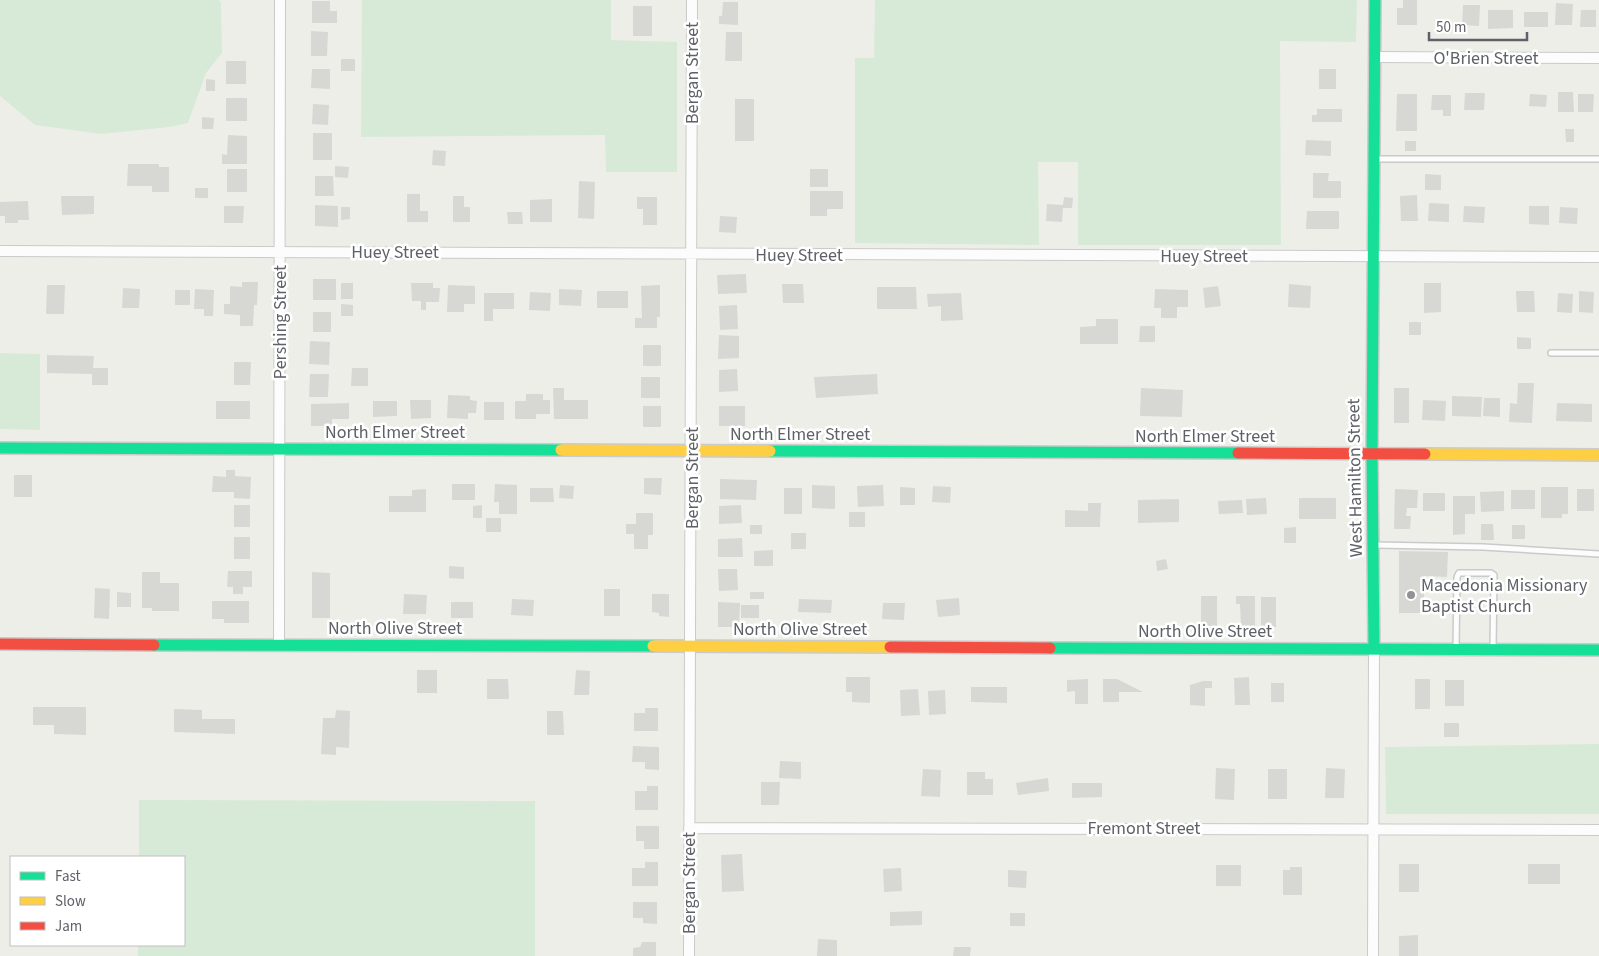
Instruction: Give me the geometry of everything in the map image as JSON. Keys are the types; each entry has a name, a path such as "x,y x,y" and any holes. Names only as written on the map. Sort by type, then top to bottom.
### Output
{"street":[{"name":"Pershing Street","path":"279,644 280,0"},
{"name":"Bergan Street","path":"689,956 692,0"},
{"name":"West Hamilton Street","path":"1372,956 1374,545 1372,257 1375,0"},
{"name":"O'Brien Street","path":"1374,57 1599,58"},
{"name":"Huey Street","path":"0,251 1599,258"},
{"name":"North Elmer Street","path":"0,448 1599,455"},
{"name":"North Olive Street","path":"0,644 1599,650"},
{"name":"Fremont Street","path":"689,828 1599,830"}],"lane":[{"path":"1373,159 1599,159"},
{"path":"1551,353 1599,353"},
{"path":"1374,545 1483,546 1599,554"},
{"path":"1456,649 1457,577 1459,573 1491,573 1494,575 1493,650"}],"green space":[{"path":"0,0 219,0 221,3 222,53 206,73 188,123 169,127 101,134 35,125 0,96"},
{"path":"362,0 611,0 611,40 677,42 677,172 606,172 605,135 361,137"},
{"path":"875,0 1357,0 1356,42 1280,41 1281,245 1078,245 1078,162 1038,162 1039,245 855,243 855,58 874,58"},
{"path":"0,353 40,354 40,430 0,429"},
{"path":"1599,744 1599,814 1386,814 1385,747"},
{"path":"139,800 535,801 535,956 138,956 138,946 185,946 185,856 139,856"}],"building":[{"path":"1403,0 1417,0 1417,25 1397,25 1397,8 1403,8"},
{"path":"312,1 330,1 330,11 337,11 337,23 312,23"},
{"path":"723,2 738,2 738,25 719,24 719,16 722,16"},
{"path":"1556,3 1573,4 1572,25 1555,25"},
{"path":"1463,5 1480,5 1479,26 1462,25"},
{"path":"633,6 652,6 652,36 633,36"},
{"path":"1488,10 1513,10 1513,28 1488,29"},
{"path":"1581,10 1596,10 1596,27 1580,27"},
{"path":"1524,12 1548,12 1548,27 1524,27"},
{"path":"311,31 328,32 327,56 311,56"},
{"path":"726,32 742,32 742,61 725,61"},
{"path":"341,59 355,59 355,71 341,71"},
{"path":"226,61 246,61 246,84 226,84"},
{"path":"312,69 330,69 330,89 311,88"},
{"path":"1319,69 1336,69 1336,89 1319,89"},
{"path":"206,79 215,80 215,91 206,91"},
{"path":"1558,92 1573,92 1574,112 1558,112"},
{"path":"1465,93 1485,93 1484,110 1464,110"},
{"path":"1397,94 1417,94 1417,131 1396,131"},
{"path":"1530,94 1547,95 1546,107 1529,106"},
{"path":"1578,94 1594,94 1593,112 1578,112"},
{"path":"1432,95 1451,95 1451,116 1443,116 1443,110 1431,110"},
{"path":"226,98 247,98 247,121 226,121"},
{"path":"735,99 754,99 754,141 735,141"},
{"path":"313,104 329,105 328,125 312,124"},
{"path":"1317,109 1342,109 1342,122 1312,122 1312,115 1317,115"},
{"path":"202,117 214,118 213,129 202,129"},
{"path":"1565,129 1574,129 1574,142 1566,142"},
{"path":"313,133 332,133 332,160 313,160"},
{"path":"228,135 247,136 247,164 222,164 222,154 227,155"},
{"path":"1306,140 1331,141 1331,156 1305,155"},
{"path":"1405,141 1416,141 1416,151 1405,151"},
{"path":"433,150 446,151 445,166 432,165"},
{"path":"128,164 159,164 159,167 169,167 169,192 152,192 152,186 127,186"},
{"path":"335,166 349,167 348,178 335,177"},
{"path":"227,169 247,169 247,192 227,192"},
{"path":"810,169 828,169 828,187 810,187"},
{"path":"1313,173 1329,173 1328,181 1341,181 1341,198 1313,198"},
{"path":"1425,174 1441,175 1441,190 1425,190"},
{"path":"315,176 333,176 334,196 315,196"},
{"path":"579,181 595,182 594,219 578,218"},
{"path":"195,188 208,188 208,198 195,198"},
{"path":"810,191 843,191 843,209 827,209 827,216 810,216"},
{"path":"407,194 420,194 420,211 428,211 428,222 407,222"},
{"path":"1417,195 1418,221 1401,221 1400,196"},
{"path":"61,196 94,196 94,214 62,215"},
{"path":"453,196 464,196 464,207 470,207 470,222 453,222"},
{"path":"637,197 657,197 657,225 643,225 643,209 637,209"},
{"path":"1064,197 1073,198 1072,208 1063,208 1062,222 1046,221 1047,204 1063,205"},
{"path":"552,199 552,222 530,222 530,200"},
{"path":"28,201 29,220 18,220 18,223 5,223 5,216 0,216 0,202"},
{"path":"1429,203 1449,204 1449,222 1428,221"},
{"path":"315,205 338,206 338,227 315,226"},
{"path":"224,206 244,206 243,223 224,223"},
{"path":"1464,206 1485,207 1484,223 1463,222"},
{"path":"1529,206 1549,206 1549,225 1529,224"},
{"path":"341,207 350,207 350,219 341,220"},
{"path":"1560,207 1578,208 1577,224 1559,223"},
{"path":"1307,211 1339,211 1339,229 1306,229"},
{"path":"507,212 522,212 523,224 508,224"},
{"path":"720,216 737,217 736,233 719,232"},
{"path":"746,274 747,293 718,294 717,275"},
{"path":"313,279 336,279 336,300 313,300"},
{"path":"242,282 258,282 257,305 254,305 253,326 240,326 240,315 224,314 224,304 230,304 230,286 242,287"},
{"path":"341,283 353,283 353,299 341,299"},
{"path":"411,283 433,283 433,288 440,288 439,302 426,302 426,310 421,310 421,301 412,301"},
{"path":"1424,283 1441,283 1441,312 1424,313"},
{"path":"782,284 803,284 804,303 783,303"},
{"path":"1289,284 1311,286 1310,308 1288,307"},
{"path":"47,285 65,285 64,314 46,314"},
{"path":"448,285 475,286 475,304 464,304 464,312 447,312"},
{"path":"660,285 660,317 657,317 657,328 635,328 635,318 642,318 641,286"},
{"path":"1218,286 1221,306 1205,308 1203,288"},
{"path":"877,287 916,287 917,309 877,309"},
{"path":"123,288 140,289 139,308 122,308"},
{"path":"195,289 214,290 213,316 204,316 204,309 194,309"},
{"path":"559,289 582,290 581,306 559,305"},
{"path":"1155,289 1188,290 1188,307 1177,307 1177,318 1161,318 1161,308 1154,308"},
{"path":"175,290 190,290 190,305 175,305"},
{"path":"597,291 628,291 628,308 597,308"},
{"path":"1516,291 1534,291 1535,312 1517,312"},
{"path":"1579,291 1594,292 1593,313 1579,312"},
{"path":"530,292 551,293 550,311 529,310"},
{"path":"484,293 514,293 514,309 493,309 493,321 484,321"},
{"path":"961,293 963,320 941,321 941,306 928,307 927,294"},
{"path":"1558,293 1573,294 1572,313 1557,312"},
{"path":"341,304 353,305 353,316 341,316"},
{"path":"737,305 738,329 720,330 719,306"},
{"path":"313,312 331,312 331,332 313,332"},
{"path":"1096,319 1118,319 1118,344 1080,344 1080,327 1096,326"},
{"path":"1409,322 1421,322 1421,335 1409,335"},
{"path":"1140,326 1155,326 1155,342 1139,342"},
{"path":"719,335 739,336 739,358 718,359"},
{"path":"1517,337 1531,338 1531,349 1517,349"},
{"path":"310,341 330,342 329,365 309,364"},
{"path":"643,345 661,345 661,366 643,366"},
{"path":"47,355 94,356 93,368 108,368 108,385 92,385 92,374 47,373"},
{"path":"234,362 251,362 250,385 234,385"},
{"path":"352,368 368,368 368,386 351,386"},
{"path":"737,369 738,391 719,392 719,370"},
{"path":"310,374 329,374 328,397 309,397"},
{"path":"877,374 878,394 816,398 814,377"},
{"path":"641,377 660,377 660,398 641,398"},
{"path":"1518,383 1534,383 1532,423 1509,422 1510,403 1517,404"},
{"path":"553,388 564,388 564,400 588,400 588,419 554,419"},
{"path":"1141,388 1183,390 1182,417 1140,416"},
{"path":"1394,388 1409,388 1409,423 1394,423"},
{"path":"526,394 543,394 543,400 550,400 550,414 536,414 536,419 515,419 515,401 526,401"},
{"path":"448,395 470,396 470,400 477,401 476,413 468,413 468,419 447,418"},
{"path":"1452,396 1482,397 1481,417 1452,416"},
{"path":"1484,398 1500,398 1500,417 1483,416"},
{"path":"410,400 431,400 431,418 411,419"},
{"path":"1423,400 1446,401 1445,421 1422,420"},
{"path":"216,401 250,401 250,419 216,419"},
{"path":"373,401 397,401 397,416 373,417"},
{"path":"484,402 504,402 504,420 484,420"},
{"path":"349,403 349,419 332,419 332,426 311,426 311,404"},
{"path":"1557,403 1592,404 1592,422 1556,421"},
{"path":"643,406 661,406 661,427 643,427"},
{"path":"719,406 745,406 745,426 719,426"},
{"path":"226,470 235,470 235,476 251,477 250,499 234,498 234,492 212,492 213,476 226,477"},
{"path":"14,475 32,475 32,497 14,497"},
{"path":"644,478 662,478 661,495 644,494"},
{"path":"720,479 757,480 756,500 720,499"},
{"path":"452,484 475,484 475,500 452,500"},
{"path":"495,484 517,485 517,514 499,514 499,502 494,502"},
{"path":"560,485 574,486 573,499 559,498"},
{"path":"812,485 835,486 835,509 812,508"},
{"path":"883,485 884,506 858,507 857,486"},
{"path":"933,486 951,487 950,503 932,502"},
{"path":"900,487 915,488 915,505 900,505"},
{"path":"1541,487 1568,487 1568,514 1562,514 1562,518 1541,518"},
{"path":"530,488 553,488 554,502 530,502"},
{"path":"784,488 802,488 802,514 784,514"},
{"path":"426,489 426,512 389,512 389,496 412,496 412,490"},
{"path":"1395,489 1418,490 1417,508 1407,508 1406,516 1411,516 1410,529 1394,529"},
{"path":"1577,489 1594,489 1594,511 1577,511"},
{"path":"1511,490 1535,490 1535,509 1511,509"},
{"path":"1504,491 1504,511 1481,512 1480,492"},
{"path":"1423,493 1445,493 1445,511 1423,511"},
{"path":"1453,496 1475,496 1475,514 1465,514 1465,534 1453,535"},
{"path":"1266,498 1267,514 1247,515 1246,499"},
{"path":"1299,498 1336,498 1336,519 1299,519"},
{"path":"1179,499 1179,522 1138,523 1138,500"},
{"path":"1242,500 1243,513 1219,514 1218,501"},
{"path":"1088,503 1101,503 1100,527 1065,527 1065,510 1088,511"},
{"path":"234,505 250,505 250,527 234,527"},
{"path":"482,505 482,518 473,518 473,506"},
{"path":"741,505 742,523 719,524 719,506"},
{"path":"849,512 865,512 865,527 849,527"},
{"path":"636,513 653,513 653,535 648,535 648,549 634,549 634,534 626,534 626,524 636,524"},
{"path":"486,518 501,518 501,532 486,532"},
{"path":"1481,524 1493,524 1494,540 1481,540"},
{"path":"750,525 762,525 762,534 750,534"},
{"path":"1512,525 1525,525 1525,539 1512,539"},
{"path":"1296,527 1296,543 1284,543 1284,528"},
{"path":"791,533 806,533 806,549 791,549"},
{"path":"234,537 250,537 250,559 234,559"},
{"path":"742,538 743,557 718,557 718,539"},
{"path":"773,550 773,566 754,566 754,551"},
{"name":"Macedonia Missionary Baptist Church","path":"1399,551 1448,552 1447,577 1424,576 1424,613 1399,613"},
{"path":"1166,559 1168,569 1157,571 1156,561"},
{"path":"449,566 464,567 464,579 449,578"},
{"path":"718,569 737,569 738,590 719,591"},
{"path":"228,571 252,571 252,587 243,587 243,594 233,594 233,587 227,587"},
{"path":"142,572 160,572 160,583 179,583 179,611 152,611 152,608 142,608"},
{"path":"312,572 330,573 330,618 312,618"},
{"path":"95,588 110,589 109,619 94,618"},
{"path":"604,589 620,589 620,616 604,616"},
{"path":"117,592 131,593 131,607 117,607"},
{"path":"750,592 764,592 764,599 750,599"},
{"path":"404,594 427,595 426,614 403,614"},
{"path":"652,594 669,594 669,617 659,616 659,613 652,612"},
{"path":"1201,596 1217,596 1217,626 1201,626"},
{"path":"1236,596 1255,596 1255,627 1241,627 1240,604 1236,604"},
{"path":"1261,597 1276,597 1276,627 1261,627"},
{"path":"959,598 960,615 938,617 936,600"},
{"path":"512,599 534,600 533,616 511,615"},
{"path":"799,599 832,600 831,613 798,612"},
{"path":"212,601 249,601 249,623 224,623 224,619 212,619"},
{"path":"451,602 473,602 473,618 451,618"},
{"path":"718,602 740,603 739,627 718,627"},
{"path":"883,603 905,603 904,620 882,619"},
{"path":"741,605 759,605 759,618 741,618"},
{"path":"417,670 437,670 437,693 417,693"},
{"path":"576,670 590,671 589,695 574,695"},
{"path":"846,677 870,677 870,703 852,702 852,692 846,692"},
{"path":"1249,677 1250,705 1235,705 1234,678"},
{"path":"487,679 508,679 509,699 487,699"},
{"path":"1088,679 1088,704 1075,704 1075,691 1067,692 1067,680"},
{"path":"1103,679 1117,679 1143,692 1119,692 1119,702 1103,702"},
{"path":"1415,679 1430,679 1430,709 1415,709"},
{"path":"1445,680 1464,680 1464,706 1445,706"},
{"path":"1203,681 1212,681 1212,688 1205,688 1205,706 1190,705 1190,685"},
{"path":"1271,683 1284,683 1284,702 1271,702"},
{"path":"971,687 1007,687 1007,703 971,702"},
{"path":"918,689 920,715 901,716 900,690"},
{"path":"945,690 946,714 929,715 928,691"},
{"path":"33,707 86,707 86,735 54,734 54,725 33,725"},
{"path":"645,708 658,708 658,731 634,731 634,713 645,713"},
{"path":"174,709 202,710 202,719 235,719 235,734 174,732"},
{"path":"336,710 350,711 349,748 336,747 336,755 321,754 323,718 335,718"},
{"path":"547,711 563,711 564,735 547,735"},
{"path":"1444,723 1459,723 1459,737 1444,737"},
{"path":"633,746 659,747 659,770 645,769 645,762 632,762"},
{"path":"780,761 801,762 801,779 779,778"},
{"path":"1216,768 1235,769 1234,800 1215,799"},
{"path":"1326,768 1345,769 1344,798 1325,798"},
{"path":"923,769 941,770 940,797 921,796"},
{"path":"1268,769 1287,769 1287,799 1268,799"},
{"path":"967,772 985,772 985,779 993,779 993,795 967,795"},
{"path":"1048,778 1049,791 1018,795 1016,783"},
{"path":"761,782 780,782 779,805 761,805"},
{"path":"1072,783 1102,783 1102,797 1072,798"},
{"path":"647,786 658,786 658,810 635,810 635,791 647,791"},
{"path":"636,826 659,826 659,849 644,849 644,841 636,841"},
{"path":"742,854 744,891 722,892 721,855"},
{"path":"645,862 658,862 658,886 632,886 632,868 645,868"},
{"path":"1399,864 1419,864 1419,892 1399,892"},
{"path":"1528,864 1560,864 1560,884 1528,884"},
{"path":"1216,865 1241,865 1241,886 1216,886"},
{"path":"1290,867 1302,867 1302,895 1283,895 1283,870 1290,870"},
{"path":"901,868 902,891 884,892 883,869"},
{"path":"1008,870 1027,871 1026,888 1008,887"},
{"path":"633,902 657,902 657,924 643,923 643,918 633,918"},
{"path":"922,911 922,925 890,926 890,912"},
{"path":"1010,913 1025,913 1025,926 1010,926"},
{"path":"1418,935 1418,956 1399,956 1399,936"},
{"path":"818,939 837,940 837,956 817,956"},
{"path":"642,942 656,942 656,956 633,956 633,948 640,947"},
{"path":"954,947 971,947 970,956 953,956"}],"traffic: fast":[{"path":"1374,649 1372,454 1375,0"},
{"path":"0,448 561,450"},
{"path":"770,451 1238,453"},
{"path":"154,645 653,646"},
{"path":"1050,648 1599,650"}],"traffic: slow":[{"path":"561,450 770,451"},
{"path":"1425,454 1599,455"},
{"path":"653,646 890,647"}],"traffic: jam":[{"path":"1238,453 1425,454"},
{"path":"0,644 154,645"},
{"path":"890,647 1050,648"}],"place":[{"name":"Macedonia Missionary Baptist Church","path":"1411,595"}]}
